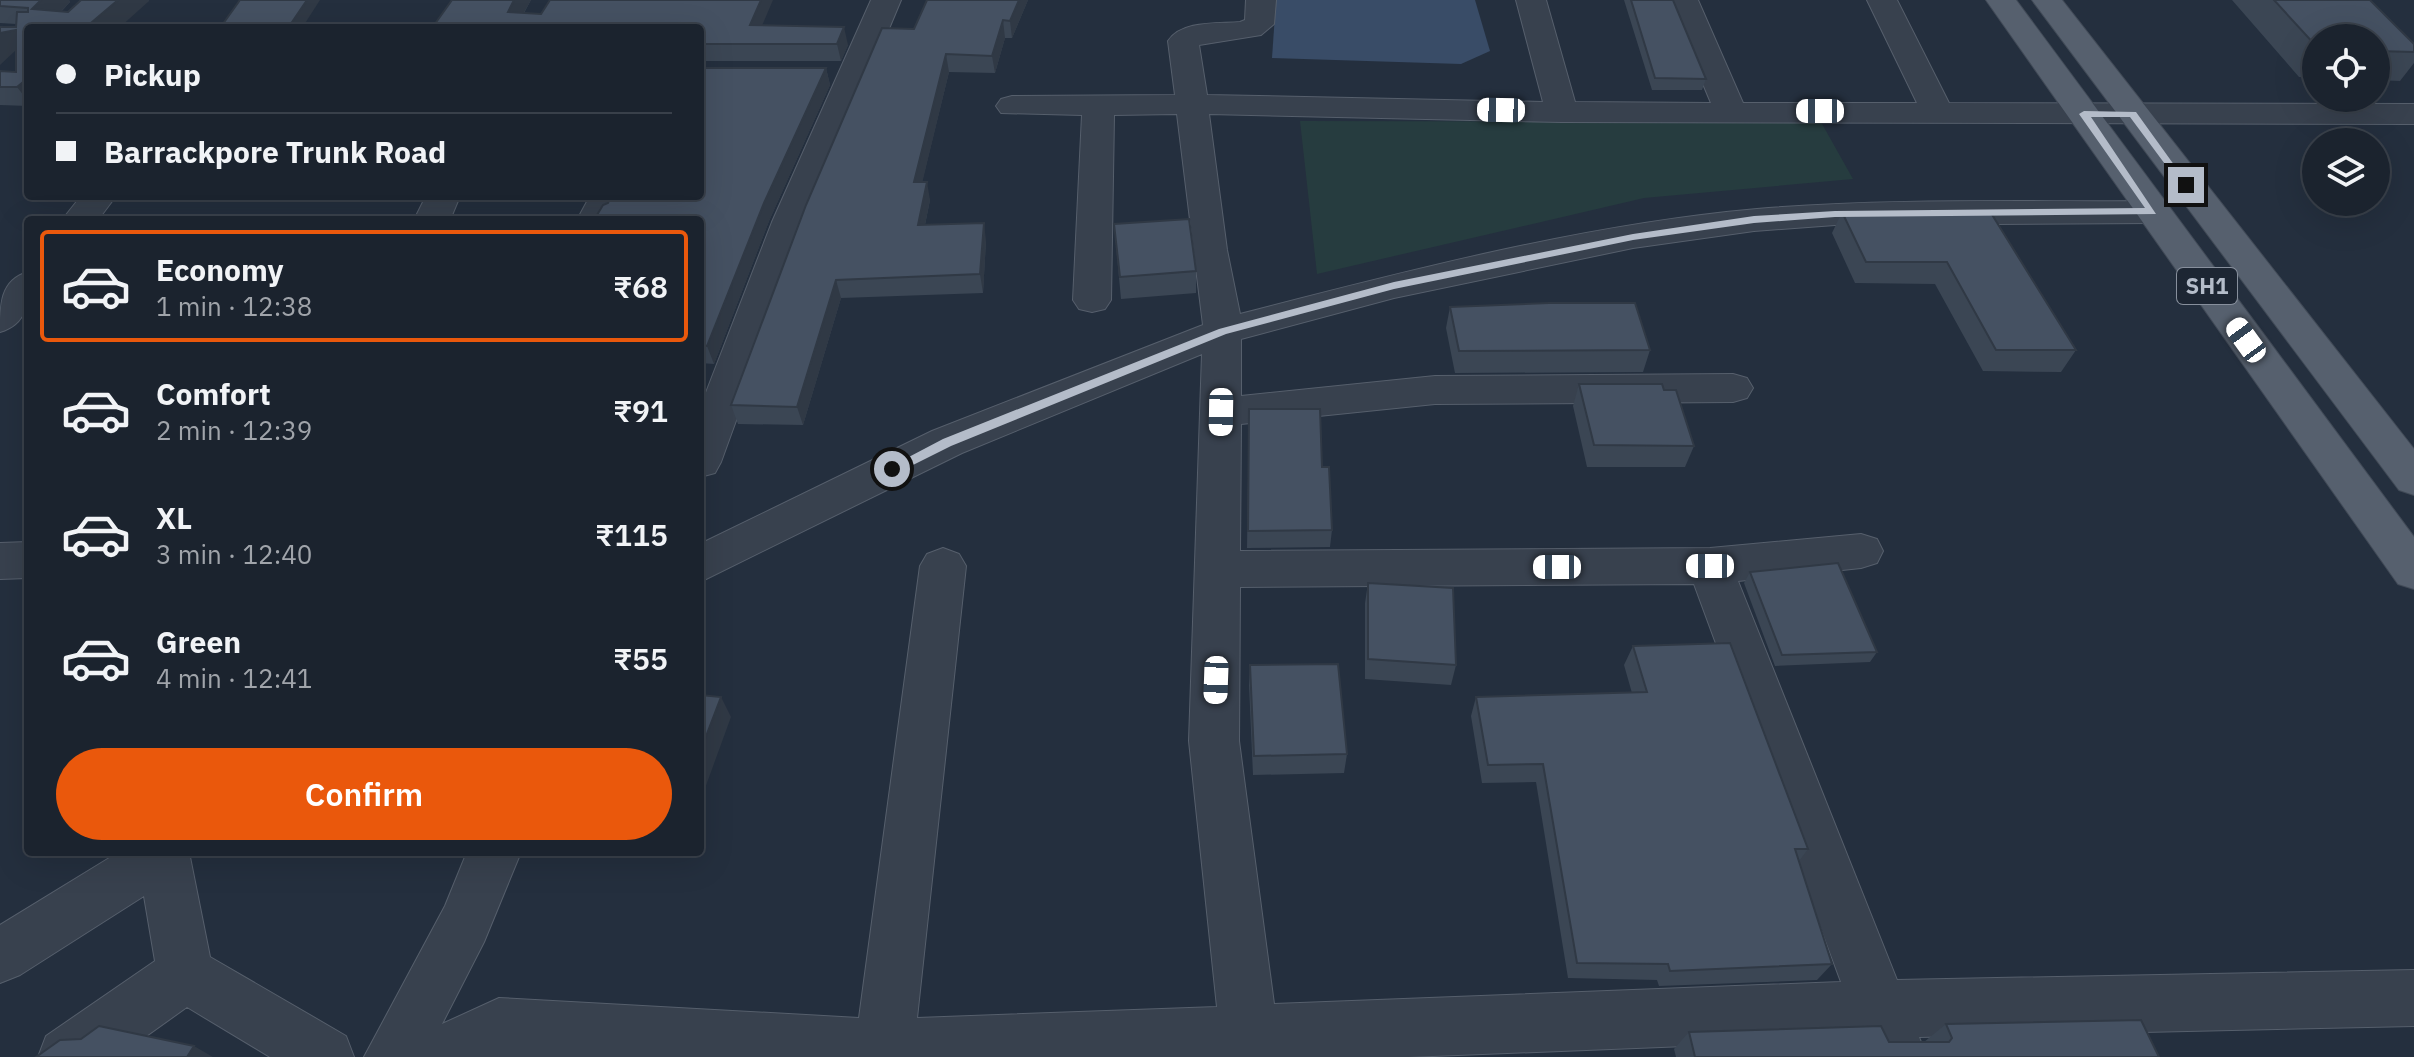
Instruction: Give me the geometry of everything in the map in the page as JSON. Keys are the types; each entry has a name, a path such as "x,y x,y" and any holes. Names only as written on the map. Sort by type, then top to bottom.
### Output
{"main road":[{"name":"SH1","path":"2001,0 2414,571"},
{"name":"SH1","path":"2047,0 2414,479"}],"street":[{"path":"704,451 790,222 840,73 886,0"},
{"path":"1249,1036 1214,741 1223,331 1213,281 1194,104 1183,41 1208,31 1251,28 1259,24 1261,0"},
{"path":"1531,0 1562,112"},
{"path":"1683,0 1730,110"},
{"path":"1882,0 1938,113"},
{"path":"1012,106 1194,104 1562,112 2414,114"},
{"path":"1092,300 1098,105"},
{"path":"83,216 96,200"},
{"path":"704,562 947,442 1223,331 1394,286 1633,237 1754,220 1835,214 2152,212"},
{"path":"0,319 24,289"},
{"path":"1221,412 1435,390 1733,388"},
{"path":"1220,569 1710,566 1861,551"},
{"path":"0,561 24,560"},
{"path":"883,1053 943,566"},
{"path":"1710,566 1890,1033"},
{"path":"0,956 159,856"},
{"path":"165,856 185,974 325,1057"},
{"path":"393,1057 465,923 492,856"},
{"path":"67,1057 185,974"},
{"path":"438,1057 499,1027 883,1053 1249,1036 1890,1033 2414,998"}],"green space":[{"path":"1300,121 1821,122 1853,179 1644,198 1317,274"}],"water":[{"path":"1276,0 1475,0 1490,51 1461,64 1272,58"}],"building":[{"path":"0,0 41,0 32,9 68,12 81,0 118,0 90,24 24,24 24,81 17,87 0,87 0,71 16,72 16,30 0,33 0,27 16,27 17,12 28,12 28,8 0,6"},
{"path":"240,0 307,0 291,24 223,24"},
{"path":"452,0 514,0 508,12 541,14 550,0 761,0 750,25 844,27 837,44 704,44 704,24 435,24"},
{"path":"927,0 1019,0 1010,21 1003,20 992,56 946,54 914,182 927,182 918,225 984,223 980,274 836,280 797,407 731,405 806,205 882,28 914,29"},
{"path":"1631,0 1673,0 1706,79 1655,78"},
{"path":"2274,0 2370,0 2414,44 2414,52 2390,51 2390,24 2302,24 2302,31"},
{"path":"704,68 826,68 764,203 707,346 704,346 704,216 596,216 609,200 704,200"},
{"path":"1842,212 1991,213 2076,350 1996,350 1947,262 1866,262"},
{"path":"1189,219 1196,271 1120,277 1114,224"},
{"path":"1635,303 1650,350 1459,351 1450,307"},
{"path":"1579,384 1662,384 1664,390 1676,390 1694,446 1594,445"},
{"path":"1249,409 1320,409 1322,467 1329,467 1332,530 1248,531"},
{"path":"1838,563 1877,652 1782,655 1750,572"},
{"path":"1368,583 1453,588 1456,665 1368,659"},
{"path":"1730,643 1808,849 1795,849 1832,964 1670,971 1668,964 1577,963 1543,764 1488,765 1476,697 1647,692 1633,646"},
{"path":"1338,664 1347,754 1254,756 1250,665"},
{"path":"704,695 721,697 704,742"},
{"path":"2141,1020 2159,1057 1695,1057 1689,1032 1881,1026 1889,1042 1949,1042 1952,1038 1946,1024"},
{"path":"99,1026 194,1046 187,1057 36,1057 60,1040 81,1039"}],"route":[{"path":"892,469 947,442 1223,331 1394,286 1633,237 1754,220 1835,214 2152,212 2084,114 2133,114 2186,185"}]}
